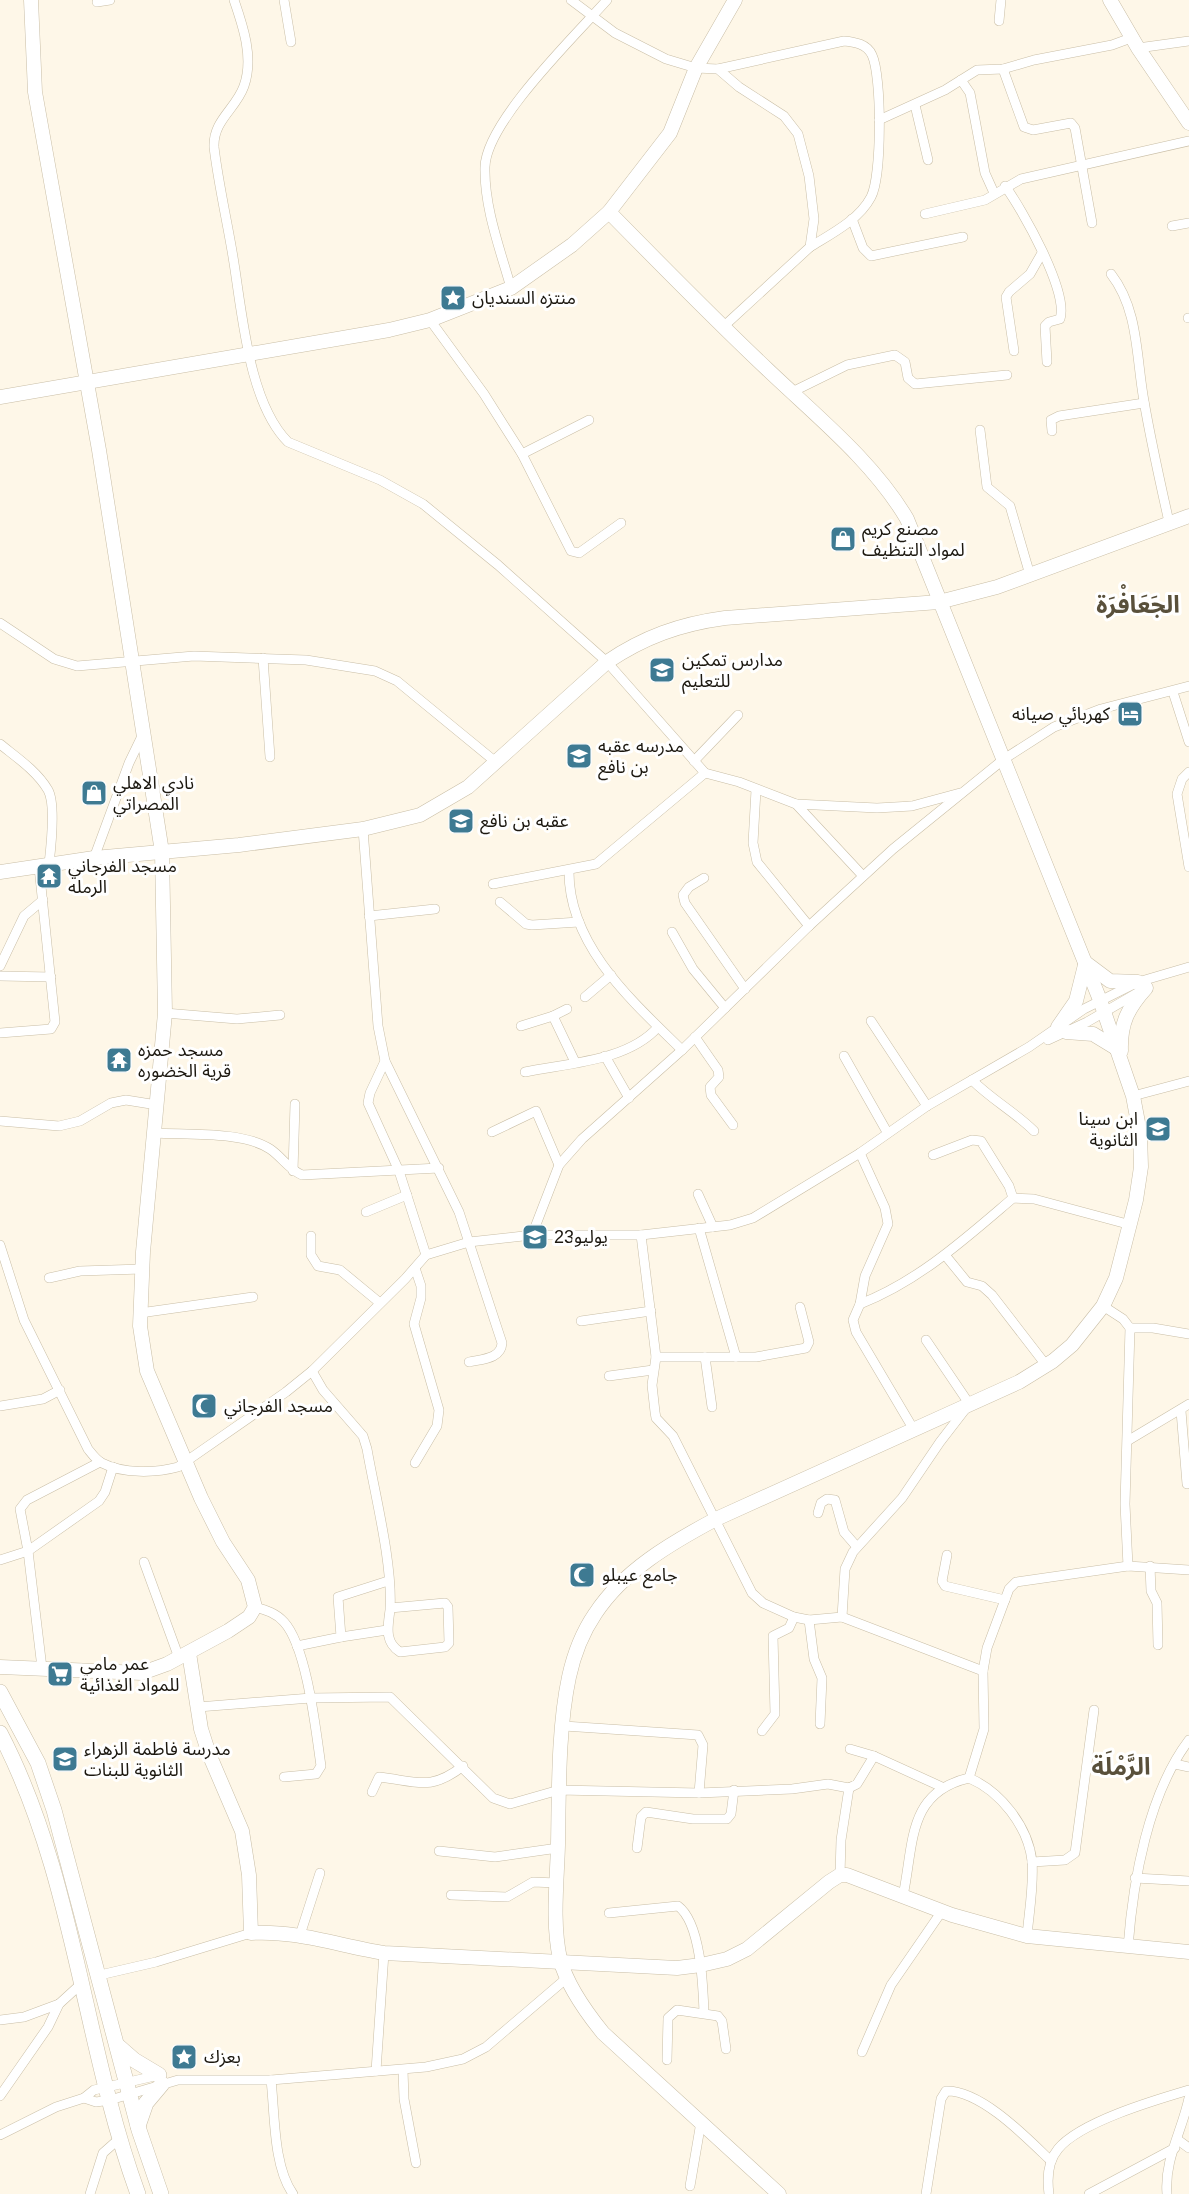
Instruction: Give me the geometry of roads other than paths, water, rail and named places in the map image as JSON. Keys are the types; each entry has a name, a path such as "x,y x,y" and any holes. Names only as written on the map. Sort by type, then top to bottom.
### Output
{"main road":[{"path":"0,1692 38,1763 69,1860 138,2126 152,2175 161,2194"},
{"path":"0,1733 21,1773 35,1816 82,1983 120,2138 138,2194"},
{"path":"117,2045 160,2080 146,2103 138,2126"}],"street":[{"path":"0,1667 132,1674 151,1670 184,1655 249,1617 255,1607 248,1580 223,1542 186,1461 147,1371 142,1349 140,1313 142,1269 165,1013 162,852 134,661 35,92 31,0"},
{"path":"97,2 110,0"},
{"path":"234,0 247,44 246,79 240,94 219,123 213,138 214,147 251,355 269,417 288,442 380,480 423,504 471,542 607,662 705,774 796,804 877,808 912,806 962,793"},
{"path":"284,0 291,42"},
{"path":"571,0 592,17 637,46 666,60 696,69 718,69 844,41 855,42 871,52 875,65 879,155 875,186 864,208 852,219 810,247 723,327"},
{"path":"511,288 487,199 485,168 487,150 495,132 518,103 606,0"},
{"path":"0,397 251,355 430,320 511,288 573,245 609,212 670,134 696,69 735,0"},
{"path":"999,21 1001,0"},
{"path":"1110,0 1134,43 1189,123"},
{"path":"879,120 915,105 977,70 1003,69 1034,60 1112,45 1189,41"},
{"path":"718,69 739,87 784,116 798,134 809,176 814,219 810,247"},
{"path":"1003,69 1024,127 1030,130 1073,125 1084,165 1092,223"},
{"path":"961,80 970,93 985,173 994,193"},
{"path":"915,105 928,160"},
{"path":"925,214 985,200 1005,186 1021,179 1189,141"},
{"path":"1005,186 1023,211 1053,278 1062,312 1060,319 1049,322 1045,326 1047,362"},
{"path":"609,212 723,327 852,451 898,504 924,555 939,602 1102,1006 1133,1096 1140,1133 1141,1167 1131,1225 1116,1278 1103,1306 1072,1345 1019,1382 716,1519 630,1573 595,1614 578,1643 569,1677 559,1790 557,1927 561,1961 587,2013 603,2033 779,2194"},
{"path":"852,219 863,248 871,256 963,237"},
{"path":"1172,226 1189,223"},
{"path":"1014,351 1006,297 1008,292 1030,274 1042,253"},
{"path":"1111,274 1125,296 1131,312 1144,403 1169,522"},
{"path":"430,320 484,394 522,454 571,551 579,553 621,523"},
{"path":"792,392 847,365 895,355 904,362 908,378 915,384 1007,375"},
{"path":"1052,431 1052,420 1059,416 1144,403"},
{"path":"522,454 589,420"},
{"path":"980,430 987,487 1010,506 1030,575"},
{"path":"0,873 94,858 239,845 363,829 420,815 468,787 607,662 632,645 663,631 690,623 725,618 939,602 1030,575 1189,516"},
{"path":"0,623 65,664 97,666 194,656 263,658 342,665 375,671 397,681 497,763"},
{"path":"263,658 270,757"},
{"path":"532,1235 559,1166 582,1139 682,1050 863,876 962,793 1004,759 1054,727 1101,710 1189,686"},
{"path":"1173,692 1189,742"},
{"path":"694,761 738,715"},
{"path":"94,858 129,763 144,731"},
{"path":"0,744 34,773 48,790 51,802 43,900 54,1026 51,1029 0,1033"},
{"path":"1189,772 1182,779 1177,794 1189,867"},
{"path":"493,884 569,872 596,864 705,774"},
{"path":"756,790 753,843 757,862 809,926"},
{"path":"796,804 863,876"},
{"path":"363,829 378,1026 385,1061 438,1168 470,1242 502,1343 502,1350 497,1355 469,1362"},
{"path":"569,872 572,899 579,922 599,960 658,1027 682,1050"},
{"path":"704,878 689,887 683,895 685,903 745,989"},
{"path":"0,966 24,916 43,900"},
{"path":"500,902 526,924 579,922"},
{"path":"369,916 435,909"},
{"path":"672,932 693,969 725,1008"},
{"path":"1084,962 1110,981 1142,985"},
{"path":"1063,1029 1077,1001 1084,962"},
{"path":"0,1245 24,1320 88,1449 100,1462 113,1467 164,1470 186,1461 312,1371 426,1255 470,1242 532,1235 641,1235 713,1227 753,1218 860,1153 887,1132 927,1107 1029,1047 1142,985 1167,973 1189,967"},
{"path":"585,997 611,975"},
{"path":"0,976 51,977"},
{"path":"1121,1062 1120,1036 1126,1013 1142,985"},
{"path":"521,1026 567,1009"},
{"path":"165,1013 237,1019 280,1015"},
{"path":"553,1016 575,1062"},
{"path":"871,1021 927,1107"},
{"path":"525,1072 625,1052 646,1041 658,1027"},
{"path":"1063,1029 1093,1034 1116,1048"},
{"path":"695,1037 718,1070 719,1077 710,1087 711,1095 733,1125"},
{"path":"605,1056 629,1098"},
{"path":"844,1056 887,1132"},
{"path":"385,1061 369,1093 368,1103 399,1171 426,1255"},
{"path":"972,1080 990,1098 1019,1116 1034,1131"},
{"path":"1133,1096 1189,1081"},
{"path":"0,1121 59,1126 80,1121 111,1102 126,1100 157,1105"},
{"path":"292,1171 295,1104"},
{"path":"492,1132 536,1111 559,1166"},
{"path":"154,1133 219,1136 245,1140 269,1148 292,1171 318,1176 438,1168"},
{"path":"933,1155 972,1140 981,1141 1009,1186 1013,1198"},
{"path":"860,1153 888,1216 886,1233 865,1276 860,1304 853,1320 856,1332 914,1430"},
{"path":"698,1194 713,1227"},
{"path":"366,1212 407,1195"},
{"path":"860,1304 881,1295 945,1255 1013,1198 1034,1199 1131,1225"},
{"path":"699,1228 736,1357"},
{"path":"641,1235 656,1357 652,1371 656,1418 673,1436 752,1593 764,1604 794,1617 809,1620 843,1617 983,1671"},
{"path":"311,1236 311,1255 318,1266 340,1270 380,1303"},
{"path":"945,1255 967,1282 982,1286 992,1295 1046,1365"},
{"path":"415,1268 421,1298 414,1324 439,1410 437,1426 415,1462"},
{"path":"49,1278 80,1271 142,1269"},
{"path":"140,1313 253,1297"},
{"path":"1103,1306 1123,1319 1130,1328 1129,1440 1125,1504 1128,1566"},
{"path":"656,1357 756,1357 806,1348 809,1342 800,1307"},
{"path":"581,1321 651,1311"},
{"path":"1130,1328 1152,1328 1189,1334"},
{"path":"926,1340 969,1406"},
{"path":"705,1357 712,1407"},
{"path":"312,1371 330,1399 363,1437 388,1581 390,1608 387,1630 392,1646 400,1652 445,1647 449,1643 448,1607 445,1603 390,1608"},
{"path":"609,1376 652,1371"},
{"path":"0,1406 43,1399 60,1390"},
{"path":"1129,1440 1181,1411 1189,1404"},
{"path":"843,1617 845,1569 856,1546 902,1498 940,1442 969,1406"},
{"path":"1181,1411 1187,1484"},
{"path":"42,1668 21,1509 23,1504 100,1462"},
{"path":"0,1560 28,1551 99,1501 105,1492 113,1467"},
{"path":"818,1513 821,1503 827,1499 835,1500 843,1532 856,1546"},
{"path":"947,1555 942,1581 945,1586 1005,1600"},
{"path":"144,1562 184,1655 209,1754 242,1831 249,1875 251,1933"},
{"path":"969,1778 984,1729 983,1671 987,1648 1009,1589 1023,1579 1128,1566 1189,1570"},
{"path":"1150,1566 1151,1592 1157,1603 1158,1645"},
{"path":"341,1637 338,1597 388,1581"},
{"path":"255,1607 283,1620 297,1646 311,1698 321,1766 316,1774 284,1777"},
{"path":"762,1731 775,1714 773,1636 789,1628 794,1617"},
{"path":"809,1620 814,1659 822,1678 820,1724"},
{"path":"297,1646 387,1630"},
{"path":"198,1707 311,1698 390,1697 501,1803 510,1804 559,1790 699,1793 792,1789 828,1784 849,1788 857,1784 874,1756"},
{"path":"1032,1862 1065,1860 1075,1853 1094,1710"},
{"path":"564,1726 698,1735 703,1745 699,1793"},
{"path":"1128,1947 1136,1878 1148,1830 1175,1764 1189,1740"},
{"path":"850,1749 874,1756 942,1787"},
{"path":"1175,1764 1189,1767"},
{"path":"372,1792 379,1777 410,1784 427,1784 450,1776 463,1766"},
{"path":"903,1896 921,1809 930,1796 942,1787 969,1778 987,1787 1003,1802 1021,1830 1032,1862 1027,1936"},
{"path":"840,1875 840,1850 849,1788"},
{"path":"637,1848 641,1817 646,1812 693,1819 727,1819 731,1814 734,1790"},
{"path":"440,1851 495,1857 558,1848"},
{"path":"300,1935 320,1873"},
{"path":"100,1975 156,1962 251,1933 273,1932 300,1935 345,1947 384,1953 677,1968 701,1965 727,1959 747,1949 840,1875"},
{"path":"840,1875 859,1879 942,1911 1027,1936 1189,1952"},
{"path":"1136,1878 1189,1881"},
{"path":"451,1895 507,1897 533,1882 557,1883"},
{"path":"609,1912 678,1906 688,1919 701,1965 704,2013"},
{"path":"862,2052 891,1985 942,1911"},
{"path":"375,2072 384,1953"},
{"path":"0,2135 56,2107 84,2098 94,2090 109,2092 160,2080 236,2082 403,2070 463,2059 486,2047 568,1977"},
{"path":"0,2020 24,2017 58,2004 82,1983"},
{"path":"0,2096 48,2026 58,2004"},
{"path":"667,2060 670,2014 677,2010 704,2013 721,2019 726,2049"},
{"path":"403,2070 404,2099 417,2163"},
{"path":"84,2098 96,2102 109,2092 160,2080"},
{"path":"271,2080 280,2162 286,2183 294,2194"},
{"path":"1049,2194 1051,2161 1065,2143 1104,2121 1189,2090"},
{"path":"926,2194 941,2099 946,2091 961,2094 1001,2115 1051,2161"},
{"path":"1167,2194 1167,2166 1189,2098"},
{"path":"690,2186 701,2122"},
{"path":"90,2194 103,2153 120,2138"},
{"path":"1089,2194 1176,2144 1189,2148"}],"place":[{"name":"منتزه السنديان","path":"453,298"},
{"name":"مصنع كريم لمواد التنظيف","path":"843,539"},
{"name":"مدارس تمكين للتعليم","path":"662,670"},
{"name":"كهربائي صيانه","path":"1130,714"},
{"name":"مدرسه عقبه بن نافع","path":"579,756"},
{"name":"نادي الاهلي المصراتي","path":"94,793"},
{"name":"عقبه بن نافع","path":"461,821"},
{"name":"مسجد الفرجاني الرمله","path":"49,876"},
{"name":"مسجد حمزه قرية الخضوره","path":"119,1060"},
{"name":"ابن سينا الثانوية","path":"1158,1129"},
{"name":"23يوليو","path":"535,1237"},
{"name":"مسجد الفرجاني","path":"204,1406"},
{"name":"جامع عيبلو","path":"582,1575"},
{"name":"عمر مامي للمواد الغذائية","path":"60,1674"},
{"name":"مدرسة فاطمة الزهراء الثانوية للبنات","path":"65,1759"},
{"name":"بعزك","path":"184,2057"}],"district":[{"name":"الجَعَافْرَة","path":"1138,604"},
{"name":"الرَّمْلَة","path":"1121,1766"}]}
